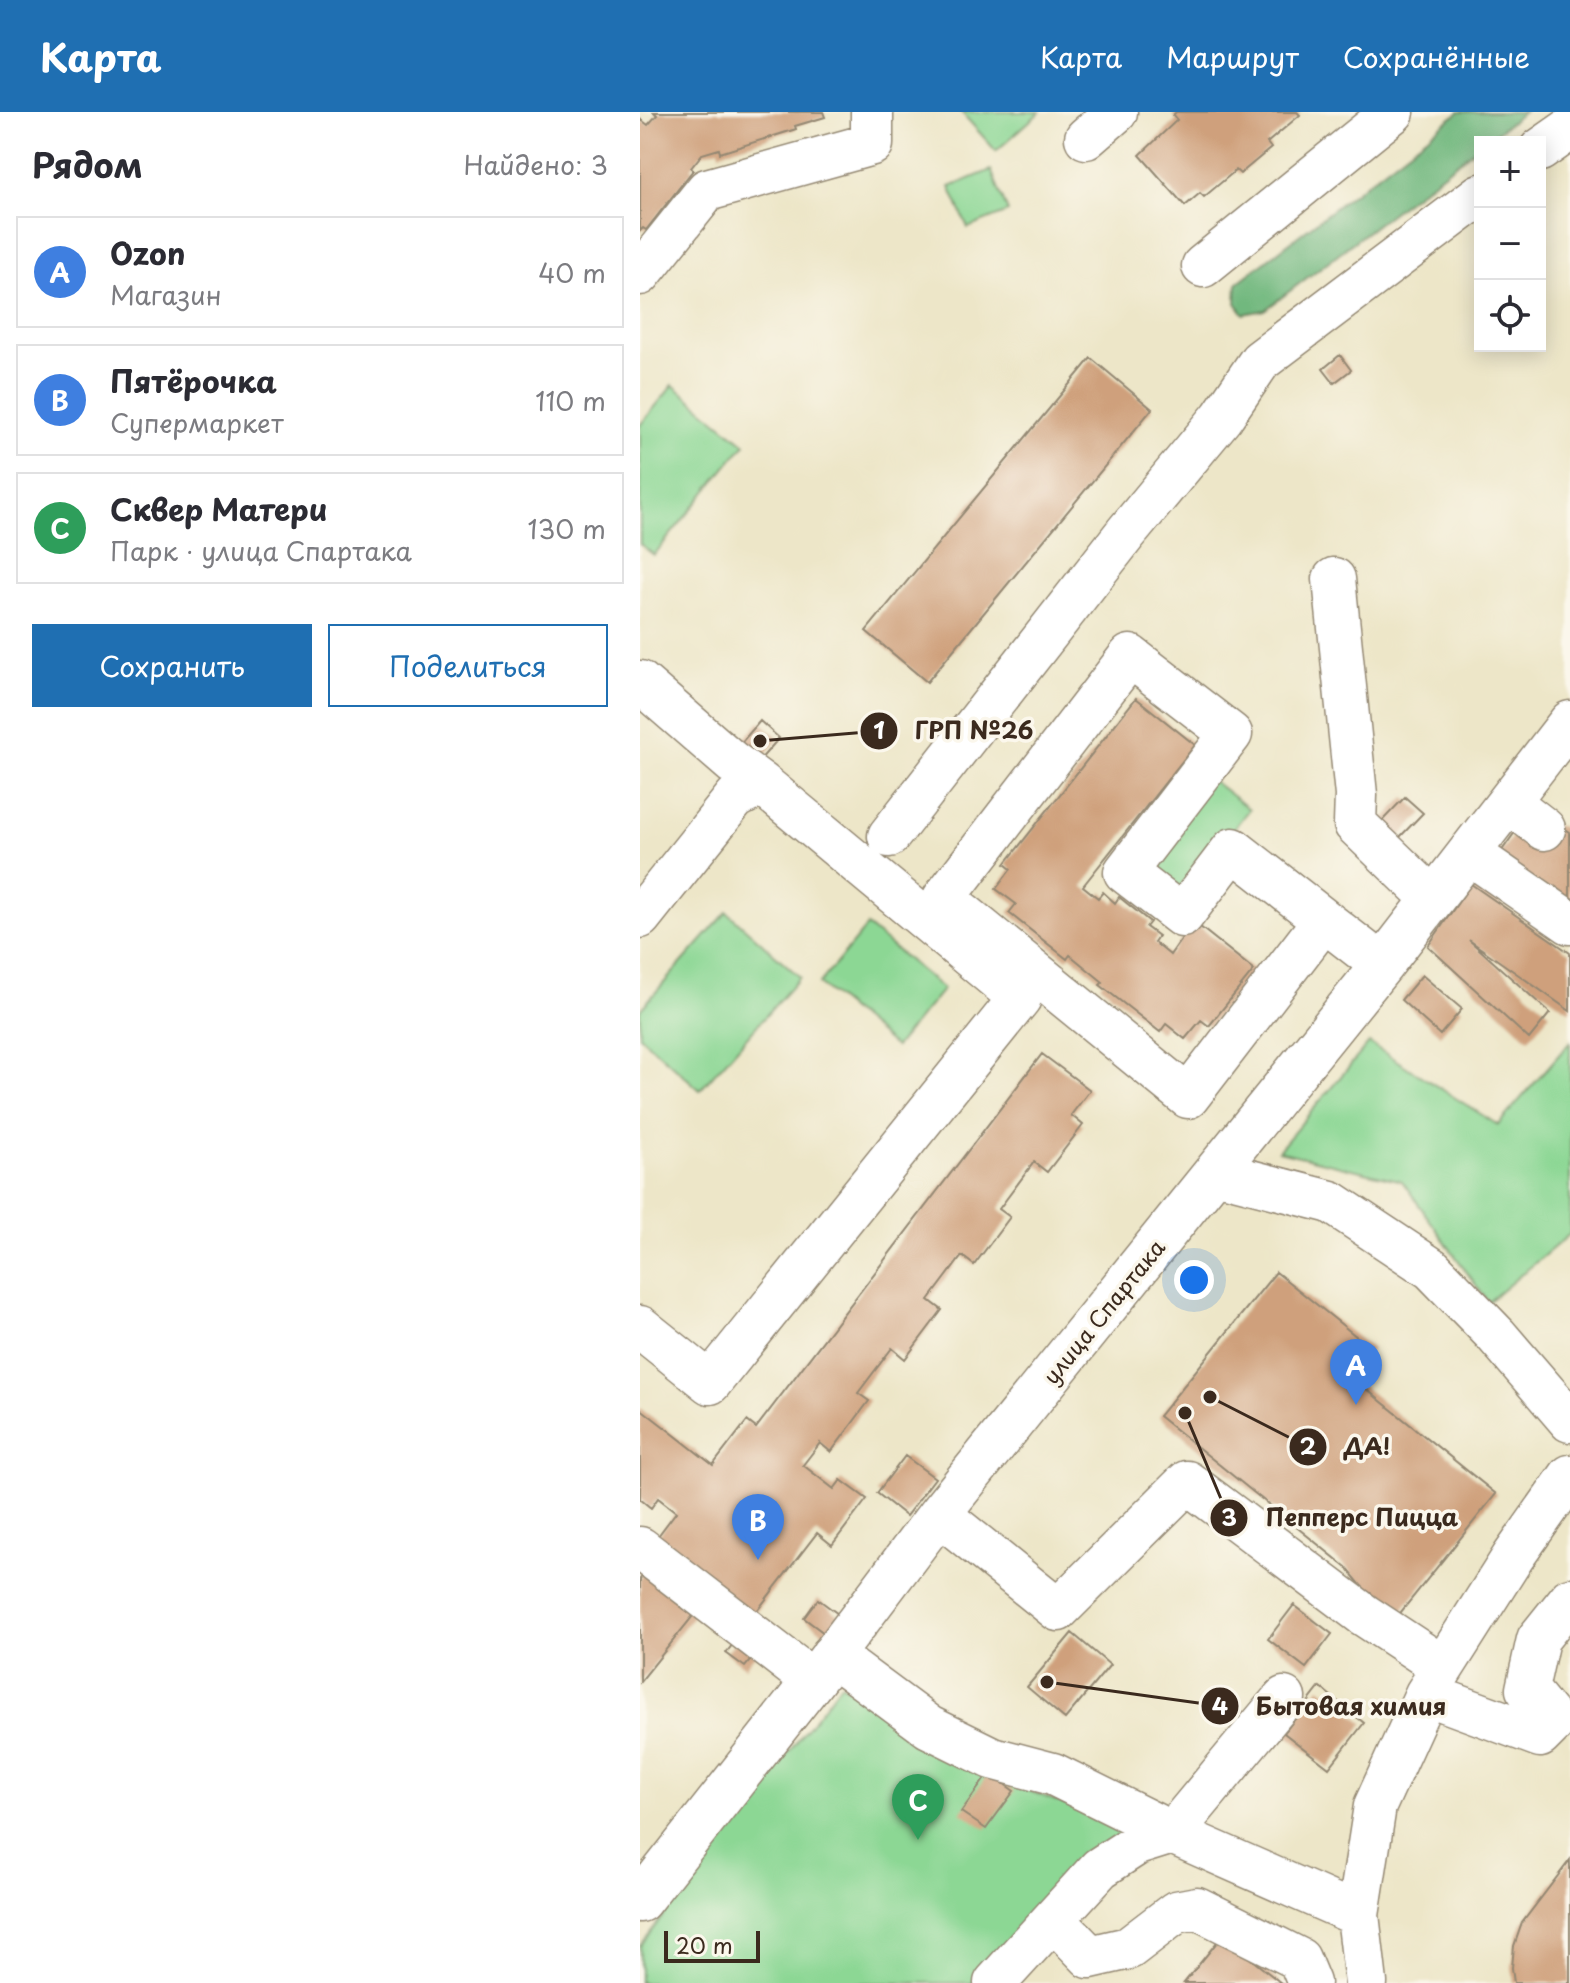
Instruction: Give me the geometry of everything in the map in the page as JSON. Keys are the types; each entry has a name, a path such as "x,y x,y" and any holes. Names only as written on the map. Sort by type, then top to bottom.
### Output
{"street":[{"path":"640,274 707,190 872,144 872,112"},
{"path":"1203,266 1393,112"},
{"path":"1546,146 1570,129"},
{"path":"889,836 1126,533 1222,417 1260,361 1474,200"},
{"path":"1334,579 1356,795 1355,824 1433,899"},
{"path":"1324,920 1188,1097 944,898 1130,656 1231,734 1125,872 1182,916 1233,849 1382,965"},
{"path":"640,682 732,762 1020,998 710,1383 640,1327"},
{"name":"улица Спартака","path":"640,1901 939,1514 1382,965 1509,802 1556,768 1570,722"},
{"path":"640,917 735,798 762,784"},
{"path":"1509,802 1544,829"},
{"path":"1469,853 1570,923"},
{"path":"1215,1172 1331,1202 1432,1269 1496,1335 1570,1421"},
{"path":"1366,1983 1358,1915 1375,1806 1434,1680 1513,1557 1570,1476"},
{"path":"939,1514 1058,1610 1187,1482 1364,1615 1434,1680 1540,1736 1562,1728 1527,1689 1538,1639 1570,1599"},
{"path":"640,1548 772,1652 823,1668 992,1758 1053,1774 1172,1833 1358,1915"},
{"path":"995,1983 1100,1868 1137,1844 1172,1833 1284,1698"},
{"path":"1054,1920 1079,1970 1129,1948 1176,1912 1197,1908 1299,1959 1309,1983"}],"green space":[{"path":"961,112 1040,112 996,151"},
{"path":"1459,112 1524,112 1492,136 1474,136 1474,150 1265,310 1244,314 1236,303 1237,283"},
{"path":"991,170 1008,212 968,228 950,187"},
{"path":"673,385 745,444 654,555 640,544 640,425"},
{"path":"1209,778 1249,809 1183,894 1143,863"},
{"path":"727,912 800,977 700,1090 640,1036 640,1010"},
{"path":"867,926 943,989 895,1047 819,984"},
{"path":"1570,1042 1570,1234 1488,1302 1402,1181 1278,1151 1369,1043 1498,1125"},
{"path":"841,1684 1011,1784 1133,1830 977,1983 640,1983 640,1946"}],"building":[{"path":"654,112 823,112 825,117 720,153 719,149 702,154 646,230 643,228 640,231 640,119 648,125 657,115"},
{"path":"1176,112 1297,112 1300,115 1267,143 1271,148 1240,174 1236,170 1204,197 1200,193 1185,206 1140,155 1177,120 1173,115"},
{"path":"1340,355 1351,370 1334,383 1323,369"},
{"path":"1091,358 1152,409 927,682 866,631"},
{"path":"1136,698 1195,745 1083,886 1098,898 1103,892 1115,903 1119,897 1150,922 1146,927 1158,936 1154,942 1170,955 1182,938 1178,935 1190,919 1254,970 1209,1026 1201,1020 1185,1039 1166,1024 1160,1032 1100,985 1103,982 1070,955 1067,959 1009,913 1016,904 996,889 1011,869 1005,864"},
{"path":"760,721 779,738 759,761 740,744"},
{"path":"1405,797 1423,813 1397,840 1380,823"},
{"path":"1520,825 1561,826 1570,832 1570,911 1496,859"},
{"path":"1471,884 1570,953 1570,1011 1469,940 1550,1013 1529,1039 1428,946"},
{"path":"1422,975 1462,1009 1440,1035 1401,1000"},
{"path":"1042,1054 1090,1090 1071,1115 1083,1125 1047,1172 1034,1162 999,1209 1010,1217 974,1265 962,1256 929,1300 942,1310 905,1359 892,1348 858,1393 869,1401 831,1452 820,1443 803,1465 834,1489 841,1480 867,1499 832,1545 817,1533 753,1616 655,1540 676,1512 658,1498 651,1508 640,1499 640,1408 713,1465 747,1421 756,1428"},
{"path":"1276,1272 1372,1349 1350,1376 1496,1494 1401,1612 1389,1620 1346,1567 1159,1416"},
{"path":"905,1456 935,1478 906,1516 877,1493"},
{"path":"646,1571 697,1611 640,1682 640,1579"},
{"path":"818,1599 842,1617 828,1636 804,1618"},
{"path":"1294,1605 1332,1634 1306,1668 1268,1639"},
{"path":"1072,1633 1110,1665 1065,1719 1027,1687"},
{"path":"740,1635 759,1650 745,1667 726,1653"},
{"path":"1320,1687 1364,1723 1329,1768 1284,1733"},
{"path":"989,1773 1014,1791 986,1829 961,1812"},
{"path":"1570,1860 1570,1983 1514,1983 1514,1946 1522,1923"},
{"path":"1222,1936 1281,1983 1184,1983"}],"place":[{"name":"ГРП №26","path":"760,741"},
{"name":"ДА!","path":"1210,1397"},
{"name":"Ozon","path":"1356,1405"},
{"name":"Пепперс Пицца","path":"1185,1413"},
{"name":"Пятёрочка","path":"758,1560"},
{"name":"Бытовая химия","path":"1047,1682"},
{"name":"Сквер Матери","path":"918,1840"}]}
